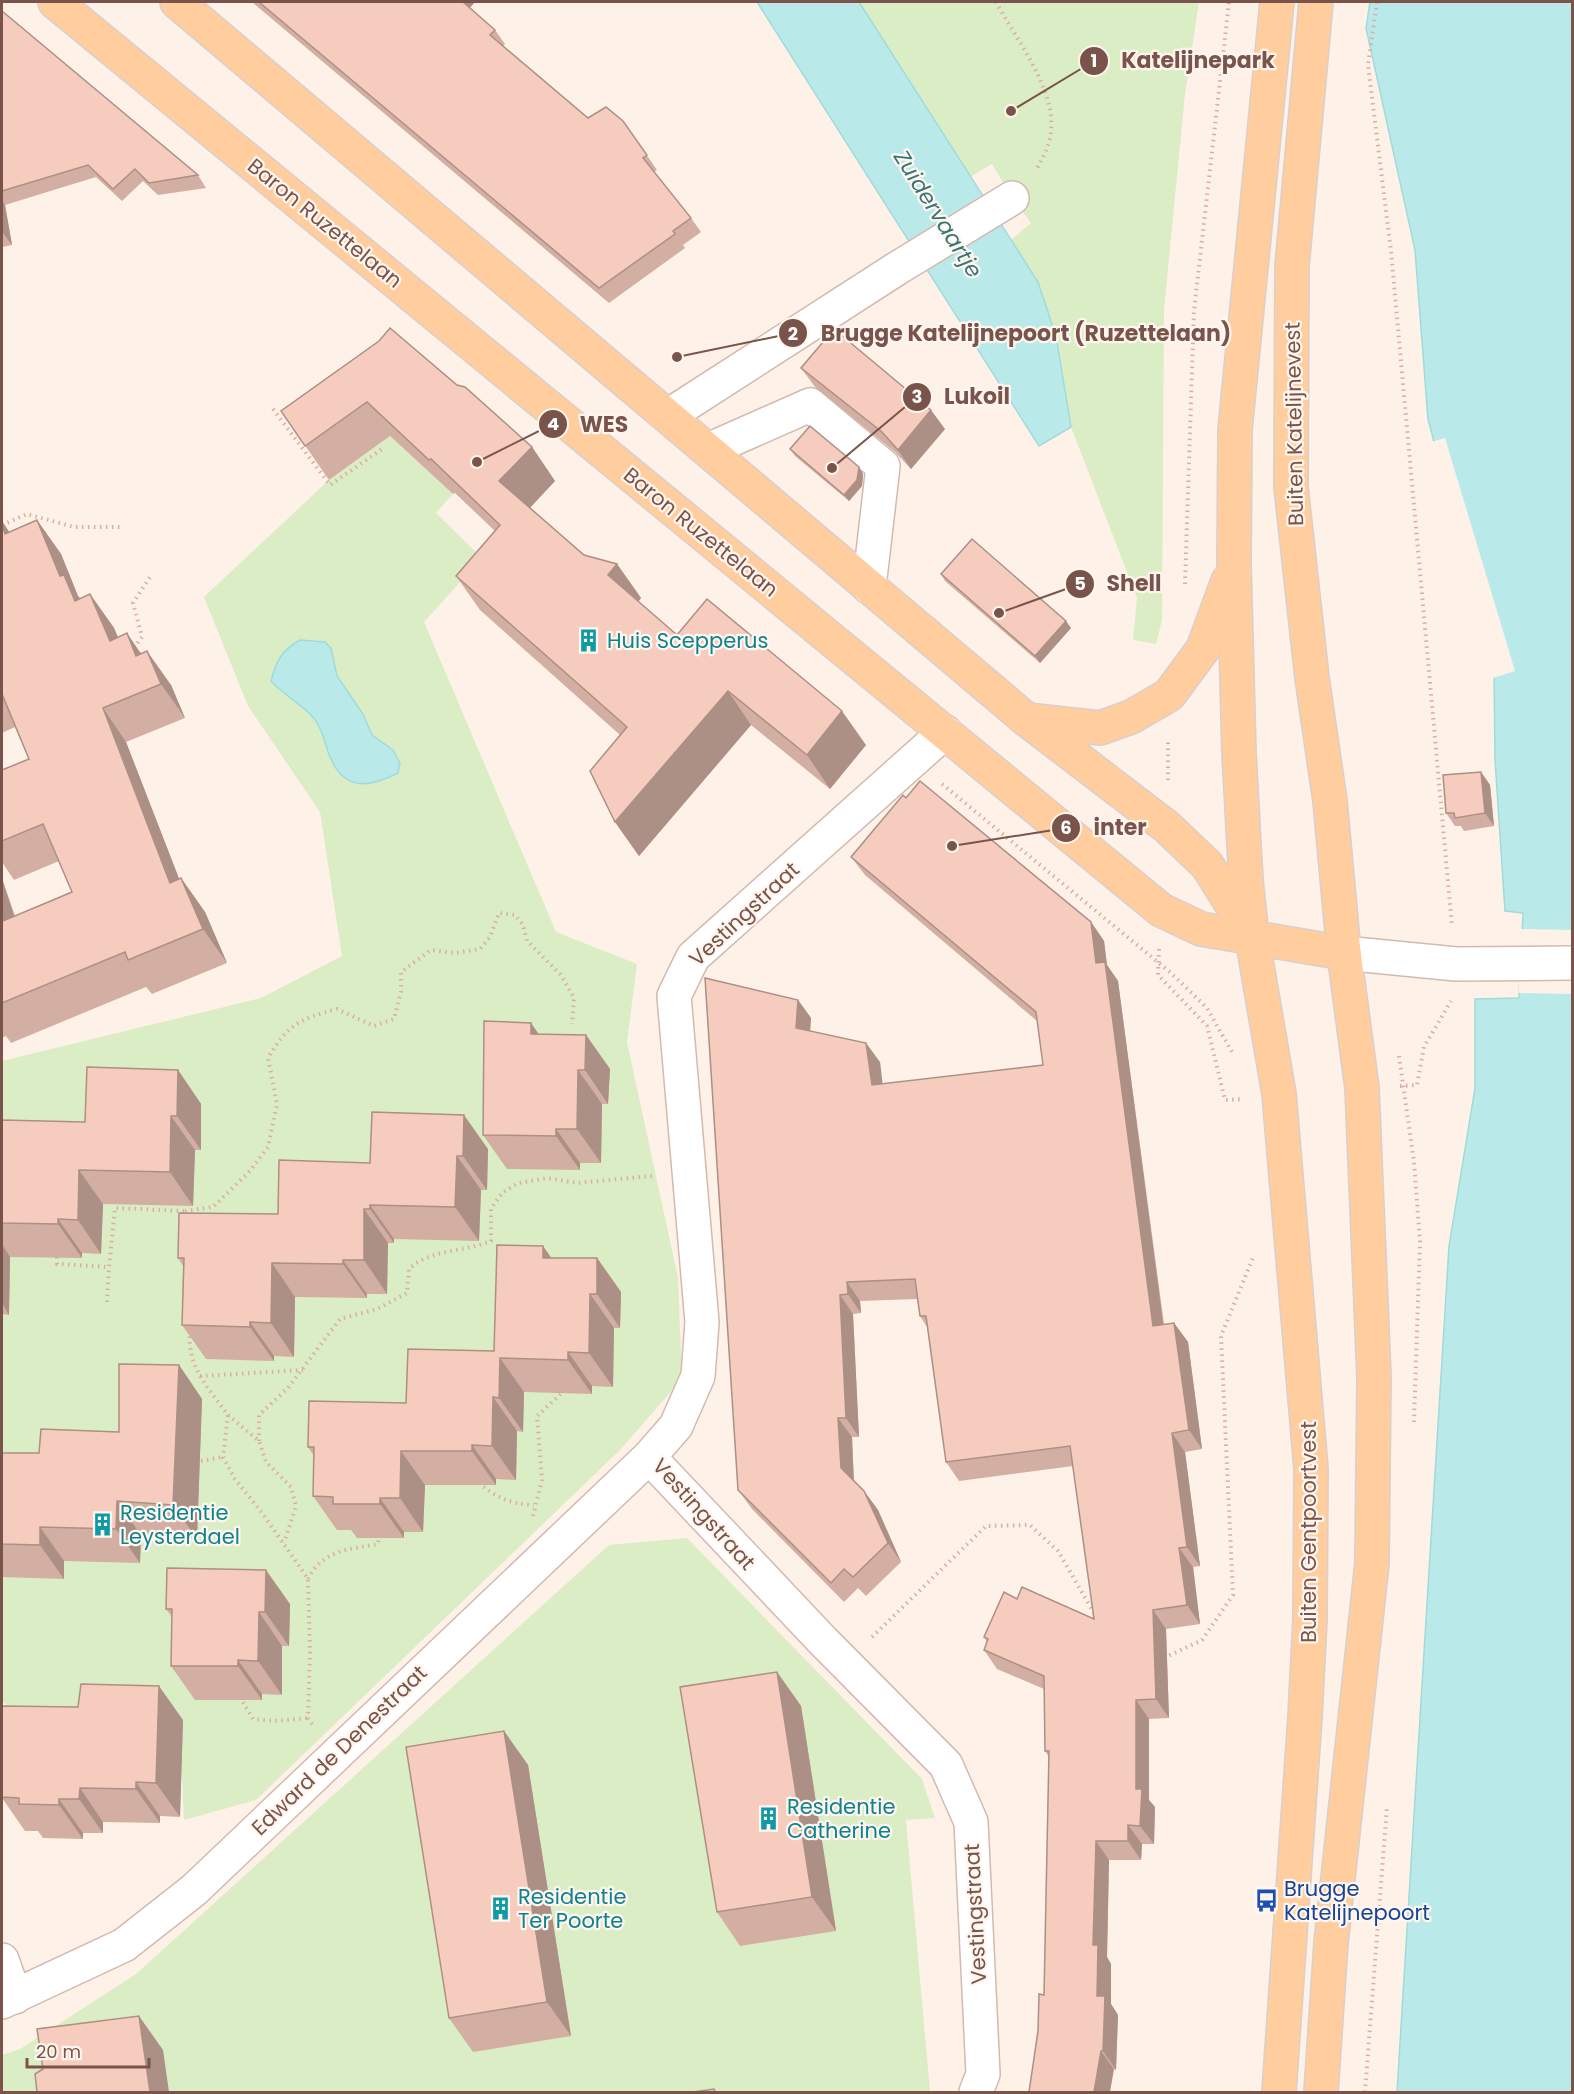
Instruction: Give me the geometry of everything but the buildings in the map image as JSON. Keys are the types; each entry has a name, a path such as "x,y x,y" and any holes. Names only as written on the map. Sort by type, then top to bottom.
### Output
{"main road":[{"name":"Baron Ruzettelaan","path":"55,2 1161,910 1201,929 1344,952"},
{"path":"177,2 1027,720 1167,827 1207,865 1252,938"},
{"path":"1252,938 1239,753 1234,564 1235,430 1276,2"},
{"name":"Buiten Katelijnevest","path":"1316,2 1292,266 1291,487 1312,678 1330,801 1344,952"},
{"path":"1027,720 1100,728 1131,717 1169,695 1203,649 1234,564"},
{"name":"Buiten Gentpoortvest","path":"1252,938 1279,1094 1311,1469 1310,1596 1305,1717 1278,2092"},
{"path":"1321,2092 1331,1943 1372,1563 1374,1377 1362,1088 1344,952"}],"street":[{"path":"668,416 896,269 1012,198"},
{"path":"708,450 810,405 883,466 869,587"},
{"name":"Vestingstraat","path":"945,732 693,957 681,975 674,996 702,1322 698,1377 676,1426 649,1457 845,1664 946,1765 971,1822 983,2074 976,2092"},
{"name":"Baron Ruzettelaan","path":"1344,952 1456,964 1572,963"},
{"name":"Edward de Denestraat","path":"8,2000 124,1945 194,1890 649,1457"},
{"path":"2,1960 8,2000"}],"path":[{"path":"996,2 1045,89 1052,111 1051,132 1046,152 1035,172 1012,198"},
{"path":"1184,588 1194,311 1229,2"},
{"path":"1377,2 1368,64 1391,251 1456,964"},
{"path":"273,409 330,485 385,447"},
{"path":"2,525 27,514 74,527 123,527"},
{"path":"129,654 142,637 133,603 150,577"},
{"path":"107,1302 115,1208 148,1207 185,1211 213,1207 250,1171 268,1147 277,1104 268,1058 281,1035 306,1018 337,1009 374,1026 394,1019 402,972 431,950 456,953 480,950 490,937 499,913 515,915 523,925 527,941 561,975 574,998 572,1024"},
{"path":"1242,1099 1243,1110"},
{"path":"284,1544 296,1506 291,1487 266,1462 259,1441 259,1415 303,1370 340,1319 377,1309 407,1293 409,1269 421,1258 474,1248 491,1241 491,1209 502,1193 518,1183 548,1178 577,1183 689,1175"},
{"path":"185,1211 187,1223"},
{"path":"1160,1660 1202,1640 1233,1595 1221,1336 1256,1249 1258,1267"},
{"path":"57,1257 57,1264 109,1267"},
{"path":"190,1328 188,1351 200,1376 228,1415 259,1441"},
{"path":"200,1376 303,1370"},
{"path":"541,1558 532,1513 542,1480 537,1416 568,1386"},
{"path":"228,1415 223,1457 235,1479 308,1580"},
{"path":"201,1461 223,1457"},
{"path":"474,1479 496,1497 516,1504 534,1505"},
{"path":"845,1664 986,1526 1030,1525 1058,1551 1098,1619"},
{"path":"331,1758 308,1718 310,1652 307,1620 308,1580 314,1567 336,1551 378,1544 379,1531"},
{"path":"238,1693 254,1719 275,1721 308,1718"}],"green space":[{"path":"859,2 1199,2 1185,94 1164,310 1162,620 1156,644 1133,640 1137,598 1071,427 1056,336 1038,282 1011,240 1031,223 1012,198 992,164 970,177"},
{"path":"390,436 453,494 436,513 482,558 424,622 556,932 637,964 627,1042 678,1278 682,1379 620,1450 256,1800 184,1820 179,1720 18,1716 2,1701 2,1061 261,998 342,956 320,812 248,706 204,597 329,480"},
{"path":"687,1538 922,1779 935,1818 906,1820 930,2092 2,2092 2,2055 20,2049 136,1974 609,1545"}],"water":[{"name":"Zuidervaartje","path":"757,2 859,2 1038,282 1056,336 1071,427 1039,446"},
{"path":"1370,2 1572,2 1572,2092 1397,2092 1449,1246 1475,1088 1475,999 1519,998 1523,913 1505,911 1495,760 1494,670 1428,419 1415,250 1366,28"},
{"path":"300,640 325,642 331,648 337,676 363,714 372,735 393,750 400,763 398,773 366,784 348,780 334,765 322,732 314,718 271,681 281,657"}],"pier":[{"path":"1445,438 1515,671 1493,678 1431,442"},
{"path":"1520,929 1572,930 1572,994 1519,993"}],"place":[{"name":"Katelijnepark","path":"1011,111"},
{"name":"Brugge Katelijnepoort (Ruzettelaan)","path":"677,357"},
{"name":"WES","path":"477,462"},
{"name":"Lukoil","path":"832,468"},
{"name":"Shell","path":"999,613"},
{"name":"Huis Scepperus","path":"589,640"},
{"name":"inter","path":"952,846"},
{"name":"Residentie Leysterdael","path":"102,1524"},
{"name":"Residentie Catherine","path":"769,1818"},
{"name":"Brugge Katelijnepoort","path":"1266,1900"},
{"name":"Residentie Ter Poorte","path":"500,1908"}]}
